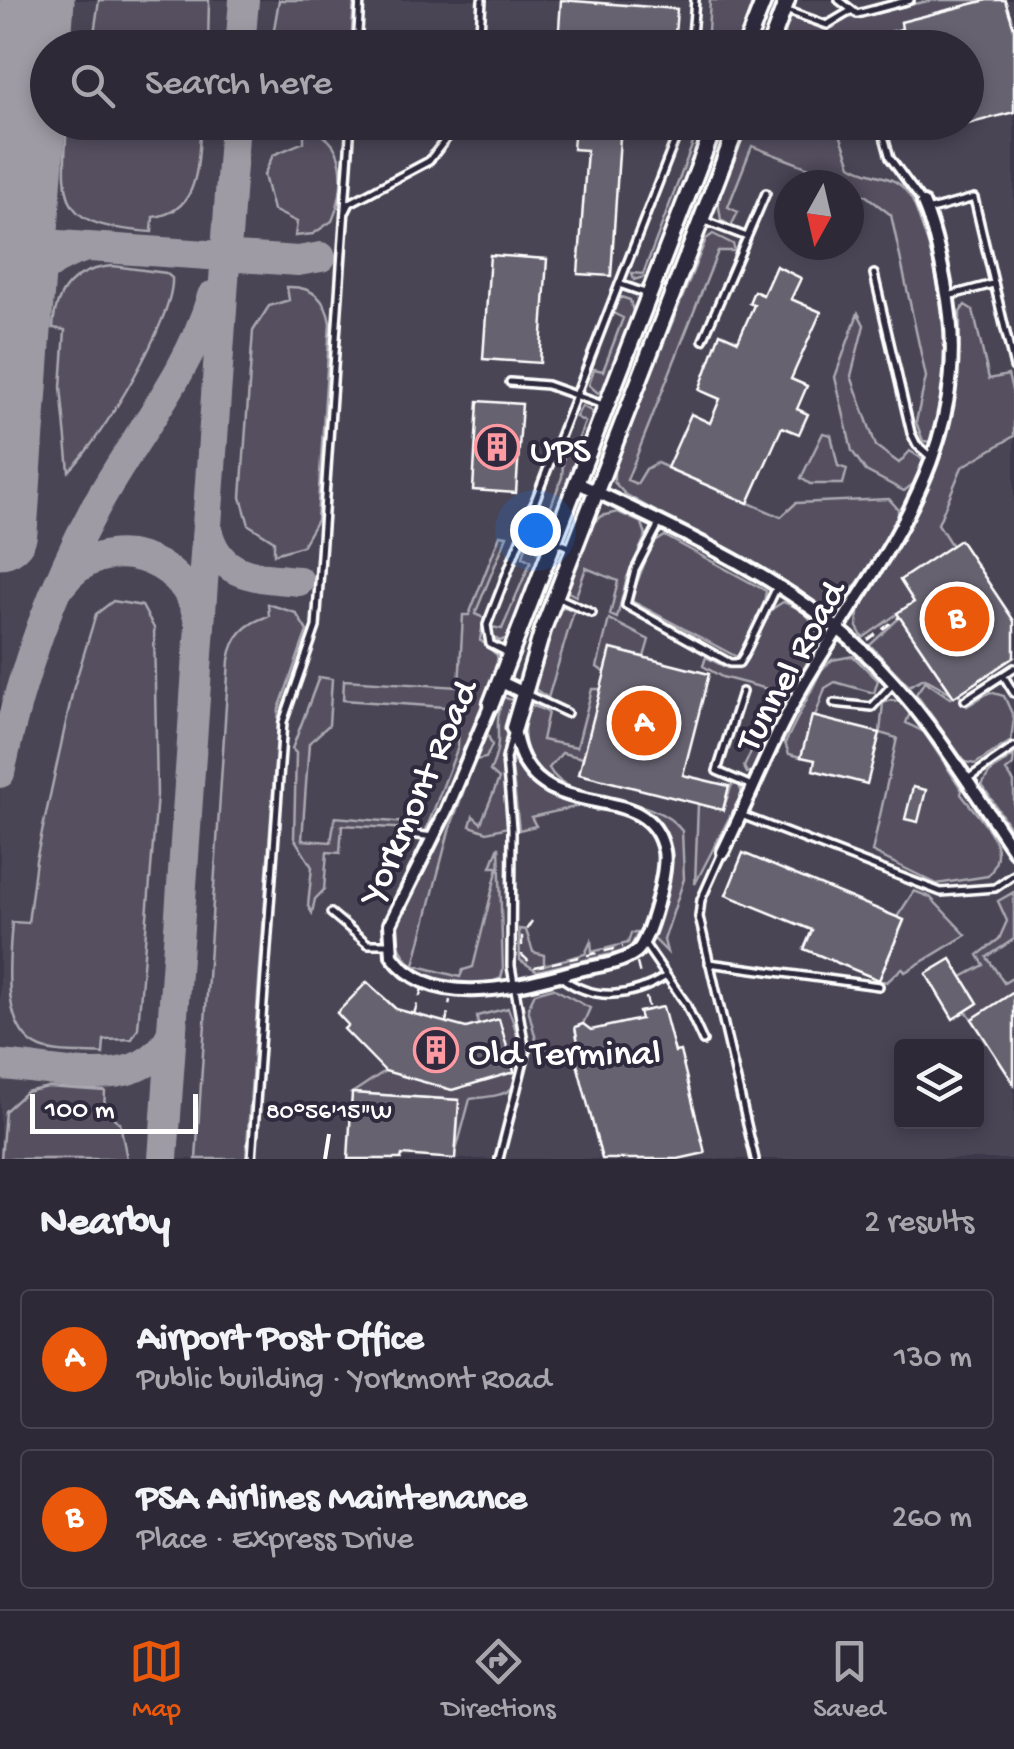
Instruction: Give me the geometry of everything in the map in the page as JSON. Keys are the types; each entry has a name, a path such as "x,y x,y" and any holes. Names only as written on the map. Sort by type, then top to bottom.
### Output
{"street":[{"path":"752,30 763,1 785,5 775,30"},
{"name":"Yorkmont Road","path":"709,140 512,656 433,837 390,924 388,944 401,968 424,984 451,990 516,986 624,959 644,943 665,868 657,833 640,816 536,782 517,756 514,728 522,692 556,596 732,140"},
{"name":"Tunnel Road","path":"723,852 811,671 907,520 934,460 951,380 948,296 925,207"},
{"path":"682,212 702,220"},
{"path":"607,406 626,414"},
{"path":"578,483 777,587 859,646 930,724 1014,851"},
{"path":"538,589 556,596"},
{"path":"501,682 522,692"}],"lane":[{"path":"358,30 360,0"},
{"path":"480,30 482,0"},
{"path":"692,30 694,0"},
{"path":"839,0 849,12"},
{"path":"785,5 828,25 849,12 910,0"},
{"path":"252,1159 283,722 316,627 351,140"},
{"path":"345,212 350,203 429,161 445,140"},
{"path":"512,656 490,644 486,635 675,140"},
{"path":"885,140 890,158 925,207 974,198 1014,366"},
{"path":"702,340 766,193"},
{"path":"702,220 747,237"},
{"path":"874,274 911,433 917,446 934,460"},
{"path":"619,284 650,295"},
{"path":"948,296 994,284"},
{"path":"510,382 546,385 607,406"},
{"path":"658,524 634,570 626,605 730,663 738,663 744,655 777,587"},
{"path":"524,530 574,548"},
{"path":"556,596 592,613"},
{"path":"965,700 1014,668"},
{"path":"1002,675 1014,693"},
{"path":"834,703 872,707 894,682"},
{"path":"522,692 567,713"},
{"path":"742,692 718,772 754,787"},
{"path":"500,1159 526,1053 511,966 506,759 514,728"},
{"path":"966,780 1014,746"},
{"path":"741,815 941,892 995,888 1014,875"},
{"path":"403,833 433,837"},
{"name":"Tunnel Road","path":"723,852 699,908 755,1159"},
{"path":"331,913 353,936 368,944 388,944"},
{"path":"644,943 703,1041"},
{"path":"709,963 879,986"},
{"path":"559,975 581,992 604,995 643,987 666,976"}],"path":[{"path":"859,646 899,617"}],"shaded area":[{"path":"0,0 1014,0 1014,1159 0,1159"},
{"path":"99,0 209,0 208,30 95,30"},
{"path":"279,0 354,0 352,30 274,29"},
{"path":"710,0 753,0 743,30 708,30"},
{"path":"933,0 987,0 901,22 902,29 898,30 785,30 790,17 827,29 848,18"},
{"path":"66,140 199,140 189,195 169,213 153,217 152,232 99,224 84,217 73,207 65,175"},
{"path":"694,140 702,140 650,275 634,280 632,273 643,274"},
{"path":"741,140 842,140 851,165 861,170 812,170 752,146 728,207 738,212 731,226 721,220 718,201"},
{"path":"330,141 341,165 340,194 332,221 313,234 295,236 297,222 273,210 264,175 273,155 304,142"},
{"path":"864,172 900,185 916,207 930,252 944,333 942,388 931,442 923,441 916,422 926,377 891,215 865,195"},
{"path":"683,231 690,234 626,389 622,385"},
{"path":"713,234 733,244 735,251 718,251 627,480 637,484 646,469 657,463 781,517 796,503 889,499 898,509 898,518 856,585 835,604 824,607 625,494 614,482 614,466 706,239"},
{"path":"113,266 166,273 172,278 170,297 133,379 98,435 69,471 61,387 65,330 53,328 55,315 63,292 78,277"},
{"path":"287,287 316,295 330,323 317,520 302,546 274,554 274,541 249,525 241,497 253,331 269,306 289,300"},
{"path":"621,297 630,300 634,315 606,388 598,393 589,385 594,369 603,371 623,318 611,312"},
{"path":"965,305 973,310 989,379 1008,375 1014,397 1014,436 962,467 938,524 952,546 900,580 914,602 863,638 857,627 858,612 921,504 946,436 959,358 960,312"},
{"path":"858,313 864,325 851,376 876,446 899,463 910,451 924,460 913,484 904,491 866,471 852,451 835,377"},
{"path":"582,406 591,411 594,420 552,528 542,530 562,477 564,450 574,451 585,422 576,417"},
{"path":"823,433 831,435 838,466 847,469 843,484 810,484 801,478"},
{"path":"618,512 642,523 646,535 627,578 617,618 610,615 618,581 586,568 576,596 566,591 593,523 601,516"},
{"path":"500,535 507,536 475,614 484,618 480,640 497,655 499,667 431,829 426,830 458,747 459,708 343,700 344,680 459,687 463,615 469,615"},
{"path":"665,536 766,591 763,609 737,657 630,600 652,544"},
{"path":"526,546 535,547 541,556 510,637 500,641 493,637 492,627 502,629 531,561 523,557"},
{"path":"113,601 142,606 154,628 157,795 138,1028 132,1039 104,1040 103,1054 56,1052 28,1039 13,1011 9,975 12,922 28,923 36,860 73,690 96,614"},
{"path":"783,602 809,617 818,644 753,771 747,773 744,767 779,692 722,677 703,666 706,657 727,668 739,668 772,609"},
{"path":"268,604 296,613 307,631 279,709 246,1159 196,1159 229,660 242,632 269,616"},
{"path":"565,607 574,611 548,698 532,687 558,611"},
{"path":"900,617 951,693 924,678 909,686 870,645"},
{"path":"609,619 649,640 644,657 611,649 605,673 597,667"},
{"path":"853,656 878,680 874,693 835,682 825,688 801,757 789,754 785,743 822,669 832,660"},
{"path":"319,677 332,679 329,725 309,743 302,840 331,842 335,817 407,823 411,829 342,825 340,853 327,852 324,890 315,899 312,913 308,906 312,867 294,838 296,753 292,749"},
{"path":"925,681 950,698 959,694 967,706 990,692 1004,696 1014,718 1011,741 975,764 965,762 916,694"},
{"path":"592,689 601,689 583,758 562,753 549,768 573,788 651,809 682,831 684,879 664,940 667,952 652,937 672,864 660,826 639,810 558,785 537,770 525,744 527,703 548,712 542,740 577,747"},
{"path":"503,697 512,700 502,759 508,827 487,832 470,826 473,816 481,823 499,779 490,771 497,750"},
{"path":"902,702 910,713 906,723 924,732 961,794 991,832 997,853 988,876 937,884 872,852 897,738 880,733 883,703"},
{"path":"486,731 492,745 486,758 475,760 449,831 414,965 460,977 463,970 473,967 498,867 491,867 499,846 503,970 501,978 468,985 450,983 419,970 407,959 399,945 397,928"},
{"path":"1014,755 1013,765 1006,771 1014,782 1014,834 982,785 989,773"},
{"path":"511,759 542,790 605,809 596,811 588,804 531,817 536,826 519,830"},
{"path":"732,784 739,785 742,793 695,884 698,804 723,810"},
{"path":"914,891 930,897 966,935 905,972 902,968 887,982 879,980 904,921 897,917"},
{"path":"1014,892 1014,939 987,957 1004,983 1014,977 1014,992 972,1019 966,1011 978,1003 962,977 984,965 978,955 999,939 1007,921 998,901"},
{"path":"519,929 526,930 533,952 544,955 544,965 585,954 591,941 592,952 628,943 631,933 638,933 629,950 537,971 520,960"},
{"path":"553,988 590,1008 583,1024 575,1027 579,1047 573,1049 575,1055 556,1060 539,1052 528,1008 535,993"},
{"path":"508,1008 520,1049 517,1081 502,1094 470,1099 456,1151 459,1100 352,1093 385,1071 452,1090 514,1072 499,1020 478,1025 477,1016"},
{"path":"48,1087 105,1091 104,1110 120,1123 127,1159 1,1159 5,1111 26,1092"}],"building":[{"path":"561,0 677,9 675,30 559,30"},
{"path":"987,0 1005,0 1014,28 1014,112 984,120 984,30 898,30 902,29 901,22"},
{"path":"574,140 620,140 611,276 578,274 587,150 573,149"},
{"path":"490,255 547,259 540,363 483,359"},
{"path":"776,266 801,278 791,299 821,312 791,379 807,386 797,409 808,414 799,434 782,427 748,503 667,468 691,414 710,423 720,399 699,390 720,333 738,341 754,305 749,303 754,291 763,295"},
{"name":"UPS","path":"478,401 522,404 516,493 473,490"},
{"path":"960,540 1014,621 1014,657 954,697 897,613 914,602 900,580"},
{"path":"611,649 709,674 683,775 729,786 723,810 579,774"},
{"path":"812,716 880,733 867,784 813,770 815,760 801,757"},
{"path":"913,787 926,790 918,822 905,819"},
{"path":"743,853 904,920 879,980 804,949 812,930 726,895"},
{"path":"951,959 978,1003 953,1019 926,974"},
{"name":"Old Terminal","path":"367,982 396,1009 466,1028 499,1019 514,1072 452,1090 385,1071 344,1029 348,1025 337,1013"},
{"path":"1014,992 1014,1084 972,1019"},
{"path":"663,1007 675,1052 680,1051 705,1153 678,1159 602,1159 573,1048 579,1047 575,1027 583,1024 591,1030 641,1019 639,1012"},
{"path":"352,1093 459,1100 455,1159 402,1155 401,1159 348,1159"}],"taxiway":[{"path":"43,30 51,0"},
{"path":"242,30 244,0"},
{"path":"163,1159 234,140"},
{"path":"0,241 298,261 321,257"},
{"path":"14,324 29,287 45,268 81,249"},
{"path":"0,271 11,294 14,321"},
{"path":"0,773 27,671 64,571 110,481 189,353 212,296"},
{"path":"0,512 2,504"},
{"path":"207,529 212,545 230,566 254,576 299,581"},
{"path":"62,584 79,567 98,558 119,554 140,557 160,565 177,579 190,596 198,618"},
{"path":"0,1065 72,1073 120,1072 142,1065 159,1052 172,1032"}],"runway":[{"path":"35,30 37,0"},
{"path":"0,531 30,100"}],"place":[{"name":"UPS","path":"497,447"},
{"name":"PSA Airlines Maintenance","path":"957,619"},
{"name":"Airport Post Office","path":"644,723"},
{"name":"Old Terminal","path":"436,1050"}]}
